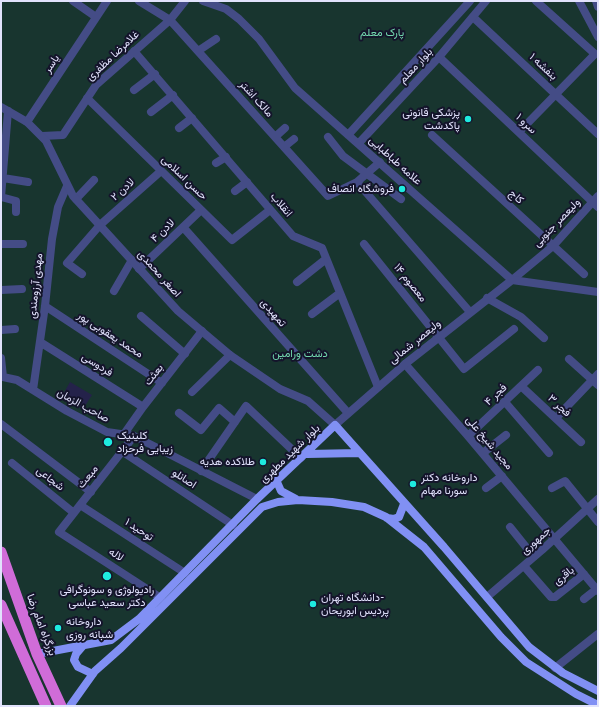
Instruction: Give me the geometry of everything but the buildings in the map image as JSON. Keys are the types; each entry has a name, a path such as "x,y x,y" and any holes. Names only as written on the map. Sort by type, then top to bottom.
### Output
{"highway":[{"name":"بزرگراه امام رضا","path":"1,552 37,654 61,706"},
{"path":"1,605 46,706"}],"main road":[{"name":"بلوار شهید مطهری","path":"37,654 82,647 112,640 139,619 161,598 257,499 277,482 335,425 529,647 555,668 598,691"},
{"path":"304,456 359,453"},
{"path":"277,482 282,491 290,497 298,500"},
{"path":"70,706 93,674 262,507 278,502 298,500 332,502 364,507 394,519 399,517 404,504"},
{"path":"402,529 402,520 407,514 416,517"},
{"path":"386,517 424,547 501,637 526,662 576,694 598,705"},
{"path":"82,647 76,654 74,660 78,667 93,674"}],"street":[{"path":"73,1 96,17"},
{"name":"یاسر","path":"27,122 107,1"},
{"name":"مالک اشتر","path":"139,1 170,20 328,196 357,182 380,162"},
{"name":"غلامرضا مظفری","path":"42,136 63,135 96,85 170,20 185,1"},
{"name":"علامه طباطبایی","path":"203,1 226,9 239,19 259,39 295,88 359,143 512,280"},
{"name":"بلوار معلم","path":"348,135 470,1"},
{"name":"بلوار معلم","path":"359,143 439,57 486,1"},
{"path":"519,132 595,54 536,1"},
{"path":"580,1 598,36"},
{"path":"596,1 598,6"},
{"name":"بنفشه ۱","path":"463,9 598,134"},
{"path":"198,51 216,38"},
{"name":"سرو ۱","path":"429,47 519,132 596,201"},
{"name":"انقلاب","path":"134,51 293,236 322,248 378,387"},
{"path":"134,90 155,74"},
{"path":"151,112 173,95"},
{"name":"حسن اسلامی","path":"87,98 232,240 270,210"},
{"name":"اصغر محمدی","path":"1,106 27,122 42,136 57,160 67,186 76,199 178,311 230,355 280,389 308,401 335,425"},
{"path":"8,111 3,154 1,197 16,201 16,212"},
{"path":"179,128 192,118"},
{"path":"275,137 285,128"},
{"name":"کاج","path":"432,135 584,274"},
{"path":"328,137 343,156 401,199"},
{"path":"284,147 294,139"},
{"path":"216,163 226,157"},
{"name":"لادن ۲","path":"82,274 67,263 100,225 161,171"},
{"path":"3,178 28,182"},
{"path":"76,199 94,180"},
{"path":"235,191 247,182"},
{"path":"357,182 470,312"},
{"name":"مهدی آرزومندی","path":"33,390 58,207 67,186"},
{"name":"ولیعصر جنوبی","path":"512,280 552,246 596,201"},
{"name":"لادن ۴","path":"139,268 202,210"},
{"name":"تمهیدی","path":"183,227 348,413"},
{"path":"1,244 23,244"},
{"name":"۱۴ معصوم","path":"364,244 464,369 514,329"},
{"path":"297,282 326,259"},
{"path":"114,291 132,260"},
{"path":"512,280 598,292"},
{"name":"ولیعصر شمالی","path":"335,425 439,336 512,280"},
{"path":"1,290 22,289"},
{"path":"312,314 340,294"},
{"path":"487,298 521,317 544,338"},
{"name":"محمد یعقوبی پور","path":"45,306 162,383"},
{"path":"141,316 185,354"},
{"path":"1,330 15,330"},
{"name":"بعثت","path":"124,434 143,407 202,332"},
{"name":"فردوسی","path":"40,342 143,407"},
{"path":"192,392 230,355"},
{"name":"صاحب الزمان","path":"1,358 3,377 16,380 67,411 107,432 134,436 257,499"},
{"path":"556,418 596,379 569,359"},
{"name":"مجید شیخ علی","path":"405,364 483,453 598,589"},
{"name":"فجر ۴","path":"468,436 538,370"},
{"name":"فجر ۳","path":"521,386 581,442"},
{"path":"504,402 548,453"},
{"path":"201,471 246,406 304,456"},
{"path":"179,413 201,430 219,408 235,422"},
{"path":"1,424 91,492"},
{"path":"483,453 506,435"},
{"name":"مبعث","path":"59,532 134,436"},
{"name":"اصانلو","path":"123,452 233,525"},
{"name":"شجاعی","path":"12,463 74,512"},
{"path":"486,488 502,476"},
{"path":"552,488 565,481 598,522"},
{"name":"جمهوری","path":"486,597 555,539 598,499"},
{"name":"توحید ۱","path":"80,505 185,573"},
{"path":"510,527 534,557"},
{"name":"لاله","path":"59,532 161,598"},
{"name":"باقری","path":"524,566 551,597 555,597 584,574"},
{"path":"584,599 598,589"},
{"path":"555,668 598,634"}],"green space":[{"name":"دشت ورامین","path":"1,1 598,1 598,706 1,706"}],"place":[{"name":"پزشکی قانونی پاکدشت","path":"468,119"},
{"name":"فروشگاه انصاف","path":"402,189"},
{"name":"کلینیک زیبایی فرحزاد","path":"108,442"},
{"name":"طلاکده هدیه","path":"263,462"},
{"name":"داروخانه دکتر سورنا مهام","path":"413,484"},
{"name":"رادیولوژی و سونوگرافی دکتر سعید عباسی","path":"107,576"},
{"name":"دانشگاه تهران- پردیس ابوریحان","path":"313,604"},
{"name":"داروخانه شبانه روزی","path":"58,628"}],"park label":[{"name":"پارک معلم","path":"382,33"}]}
